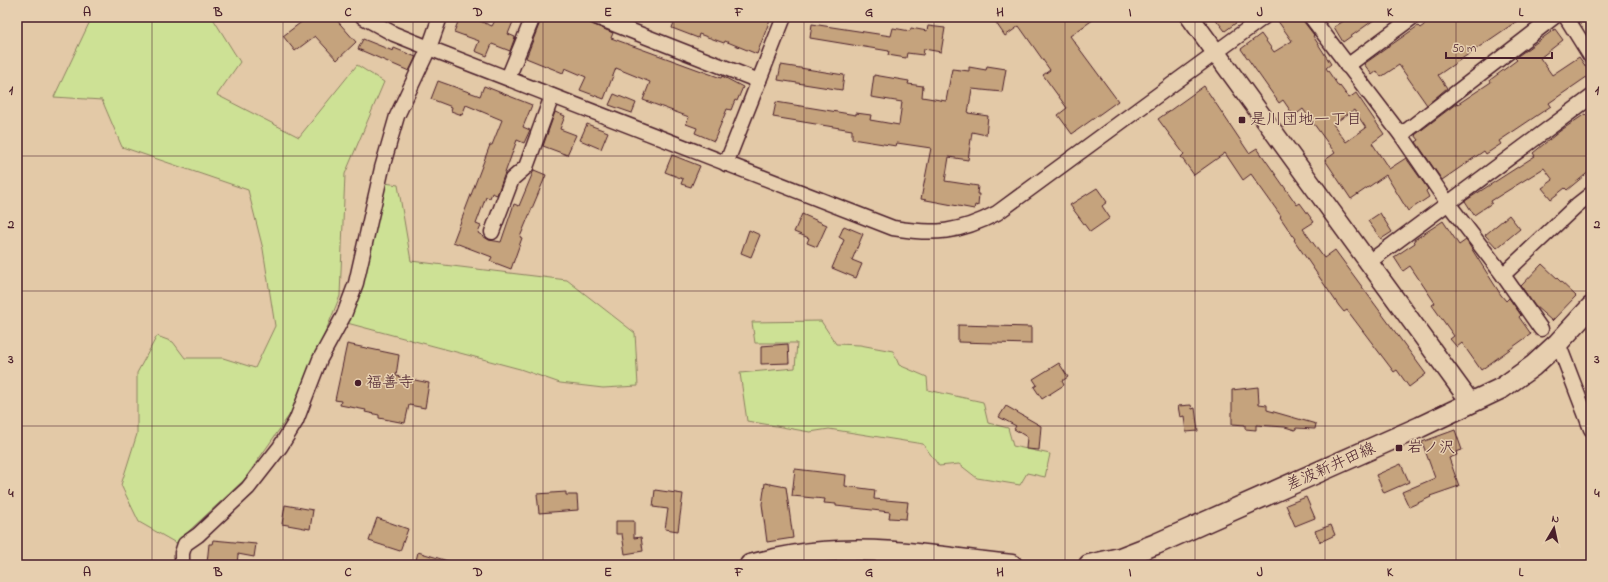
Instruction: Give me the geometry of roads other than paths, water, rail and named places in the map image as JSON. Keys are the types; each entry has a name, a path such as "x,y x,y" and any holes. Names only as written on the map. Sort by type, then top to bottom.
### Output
{"main road":[{"name":"差波新井田線","path":"1088,565 1120,558 1156,544 1472,403 1502,388 1533,366 1558,343 1591,307"},
{"path":"750,565 786,557 822,552 855,551 1012,565"}],"street":[{"path":"363,17 394,34 726,164 893,228 922,233 949,231 982,221 997,213 1074,154 1264,17"},
{"path":"182,565 182,553 185,544 198,535 248,488 280,447 296,421 320,359 344,315 356,283 382,168 397,116 429,48 440,17"},
{"path":"508,78 533,17"},
{"path":"596,17 760,81"},
{"path":"726,164 784,17"},
{"path":"1190,17 1472,403"},
{"path":"1311,17 1401,135 1447,202 1503,275 1541,329"},
{"path":"1347,66 1413,17"},
{"path":"1401,135 1554,17"},
{"path":"1566,17 1591,57"},
{"path":"492,232 512,179 526,167 552,96"},
{"path":"1369,262 1447,202 1591,97"},
{"path":"1503,275 1577,205 1591,194"},
{"path":"1558,343 1591,429"}],"place":[{"name":"是川団地一丁目","path":"1242,120"},
{"name":"福善寺","path":"358,383"},
{"name":"岩ノ沢","path":"1399,448"}]}
